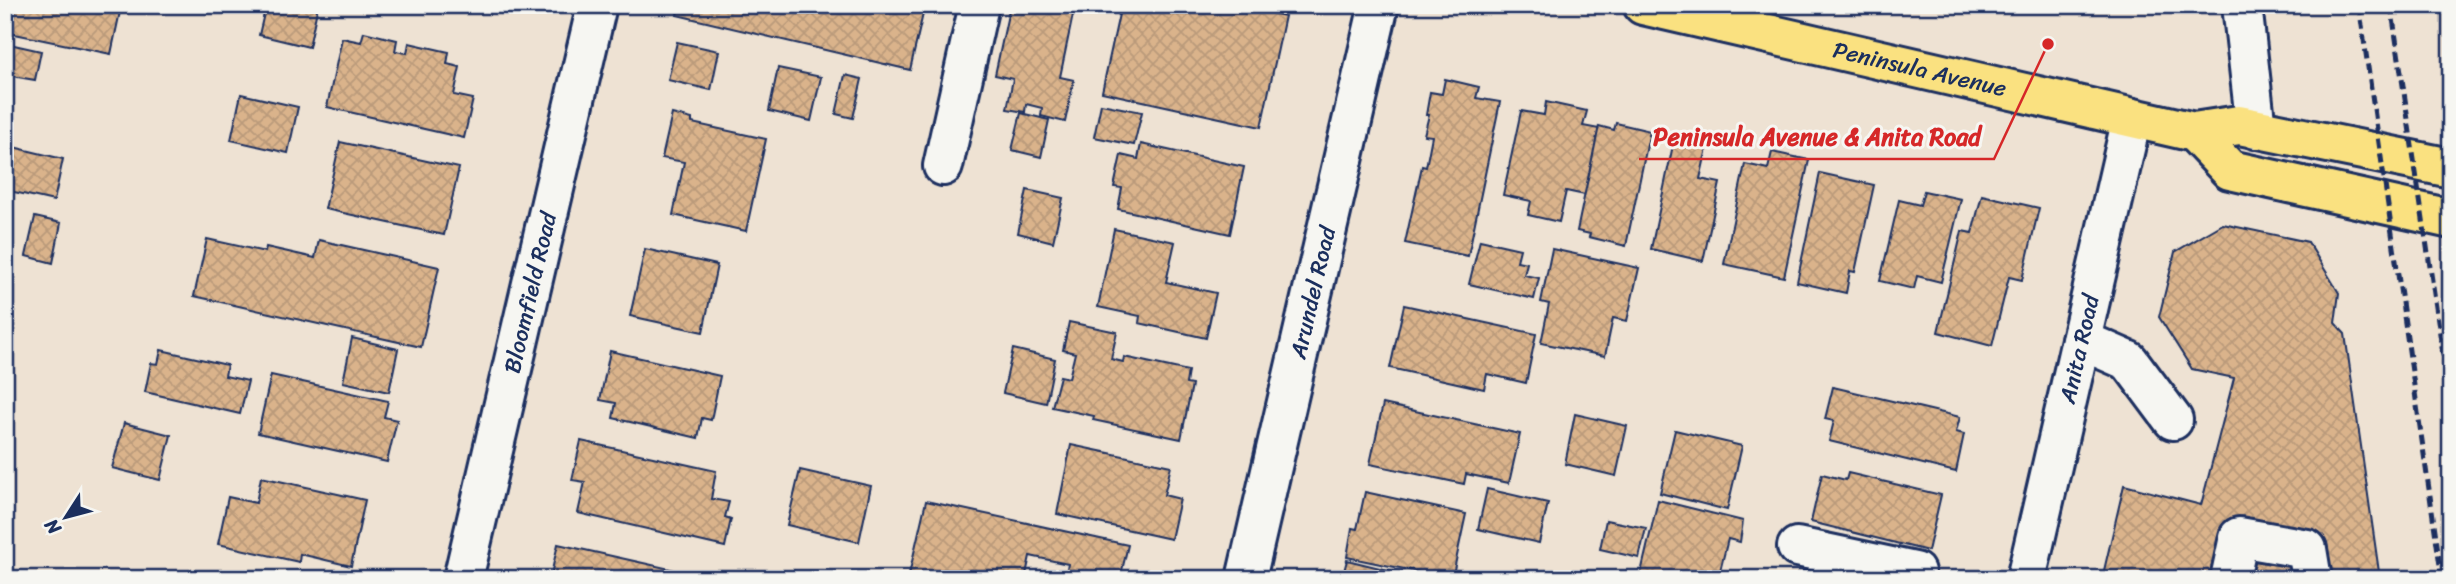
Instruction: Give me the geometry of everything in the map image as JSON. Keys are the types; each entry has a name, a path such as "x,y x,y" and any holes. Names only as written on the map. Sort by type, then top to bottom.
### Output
{"main road":[{"name":"Peninsula Avenue","path":"1646,6 2194,132 2239,125 2451,168"},
{"path":"2194,132 2231,170 2451,219"}],"street":[{"name":"Bloomfield Road","path":"463,579 597,5"},
{"path":"943,166 979,5"},
{"name":"Arundel Road","path":"1246,579 1379,5"},
{"path":"2242,5 2256,129"},
{"name":"Anita Road","path":"2026,579 2132,118"},
{"path":"2081,340 2129,361 2173,420"},
{"path":"2230,579 2239,537 2307,548 2312,579"},
{"path":"1797,547 1933,576"}],"building":[{"path":"5,5 121,7 111,54 5,32"},
{"path":"266,5 318,5 309,47 259,35"},
{"path":"679,5 925,5 910,70 677,15"},
{"path":"1010,5 1075,5 1060,77 1074,80 1065,122 1041,116 1042,108 1026,104 1025,112 1007,109 1013,79 995,75"},
{"path":"1121,5 1237,5 1285,16 1261,127 1102,92"},
{"path":"364,32 397,40 395,51 407,53 409,43 449,52 447,64 460,67 454,95 473,99 464,138 327,107 342,38 361,42"},
{"path":"677,42 719,51 711,90 668,80"},
{"path":"5,43 41,51 35,80 12,76 8,95 5,95"},
{"path":"778,68 821,77 811,121 769,111"},
{"path":"845,75 862,79 853,118 836,114"},
{"path":"1445,79 1479,87 1476,98 1500,102 1468,256 1405,243 1422,166 1426,167 1432,136 1424,135 1429,115 1426,115 1430,92 1442,94"},
{"path":"241,94 298,107 288,153 231,140"},
{"path":"1546,102 1587,111 1583,126 1599,129 1585,195 1566,191 1559,222 1528,215 1531,201 1503,195 1521,111 1544,115"},
{"path":"1101,104 1142,112 1134,145 1094,137"},
{"path":"1021,113 1049,120 1041,157 1012,150"},
{"path":"672,114 692,119 692,123 766,139 746,231 673,215 684,162 662,158"},
{"path":"1616,123 1650,131 1626,246 1589,237 1590,234 1577,231 1599,126 1614,130"},
{"path":"1689,140 1708,144 1700,179 1720,183 1703,261 1651,249 1673,145 1687,147"},
{"path":"340,142 459,168 444,235 325,209"},
{"path":"1141,144 1244,167 1230,234 1118,209 1122,188 1114,187 1121,155 1138,159"},
{"path":"5,145 63,159 54,201 5,190"},
{"path":"1772,152 1809,160 1784,277 1724,264 1745,164 1768,169"},
{"path":"1820,173 1874,185 1855,272 1850,271 1846,293 1797,282"},
{"path":"1027,190 1063,198 1053,242 1018,233"},
{"path":"1924,191 1961,199 1941,282 1917,276 1914,289 1880,281 1899,200 1920,205"},
{"path":"1982,195 2039,208 2022,280 2009,277 1992,346 1938,332 1962,231 1972,233"},
{"path":"35,217 61,223 53,263 26,256"},
{"path":"2223,224 2308,242 2339,293 2335,323 2345,334 2380,579 2102,579 2124,485 2201,505 2234,378 2192,369 2159,317 2175,252"},
{"path":"1114,229 1175,242 1166,282 1216,293 1206,338 1139,323 1140,316 1098,307"},
{"path":"207,239 265,252 266,247 315,258 319,240 439,267 421,347 194,296"},
{"path":"1480,240 1520,249 1517,261 1527,263 1524,275 1539,278 1534,299 1469,284"},
{"path":"645,249 717,265 703,332 630,316"},
{"path":"1552,249 1639,268 1627,321 1613,318 1605,356 1541,343 1549,304 1541,302"},
{"path":"1404,305 1536,334 1526,383 1487,374 1484,389 1390,368"},
{"path":"1069,322 1117,332 1111,359 1123,362 1124,357 1188,371 1186,384 1192,385 1181,439 1093,420 1094,416 1052,407 1060,376 1069,378 1075,353 1063,350"},
{"path":"352,338 398,349 389,392 343,382"},
{"path":"1013,349 1055,359 1046,403 1003,393"},
{"path":"161,350 227,365 225,376 248,381 240,414 145,392 151,363 158,364"},
{"path":"610,351 720,376 711,420 702,418 698,438 613,418 616,403 600,400"},
{"path":"271,375 388,401 384,417 397,420 387,462 258,433"},
{"path":"1833,387 1960,417 1956,432 1964,434 1956,472 1829,441 1834,421 1825,419"},
{"path":"1383,404 1520,434 1509,483 1466,474 1464,484 1370,464"},
{"path":"1575,414 1627,426 1616,476 1565,464"},
{"path":"124,423 171,435 160,480 112,468"},
{"path":"1675,430 1742,446 1727,510 1660,493"},
{"path":"581,441 716,471 711,499 729,502 725,517 731,519 725,547 578,513 585,482 572,480"},
{"path":"1071,445 1171,466 1164,495 1180,499 1171,539 1057,514"},
{"path":"5,451 11,452 5,480"},
{"path":"800,470 871,486 859,542 787,525"},
{"path":"1848,473 1941,495 1928,551 1811,522 1822,474 1846,480"},
{"path":"261,477 365,500 351,566 300,554 299,562 218,544 228,497 256,503"},
{"path":"1487,489 1548,503 1539,543 1478,529"},
{"path":"1365,492 1466,514 1452,579 1347,557 1352,528 1357,529"},
{"path":"1658,500 1743,521 1740,542 1728,539 1718,579 1640,577"},
{"path":"926,501 1128,545 1120,579 1065,579 1068,564 1030,556 1025,579 908,579"},
{"path":"1606,520 1646,528 1639,558 1600,549"},
{"path":"558,544 706,577 706,579 550,579"},
{"path":"1347,560 1425,579 1342,579"},
{"path":"794,571 828,579 792,579"}],"railway":[{"path":"2359,5 2442,579"},
{"path":"2391,5 2451,408"}],"place":[{"name":"Peninsula Avenue & Anita Road","path":"2048,44"}]}
